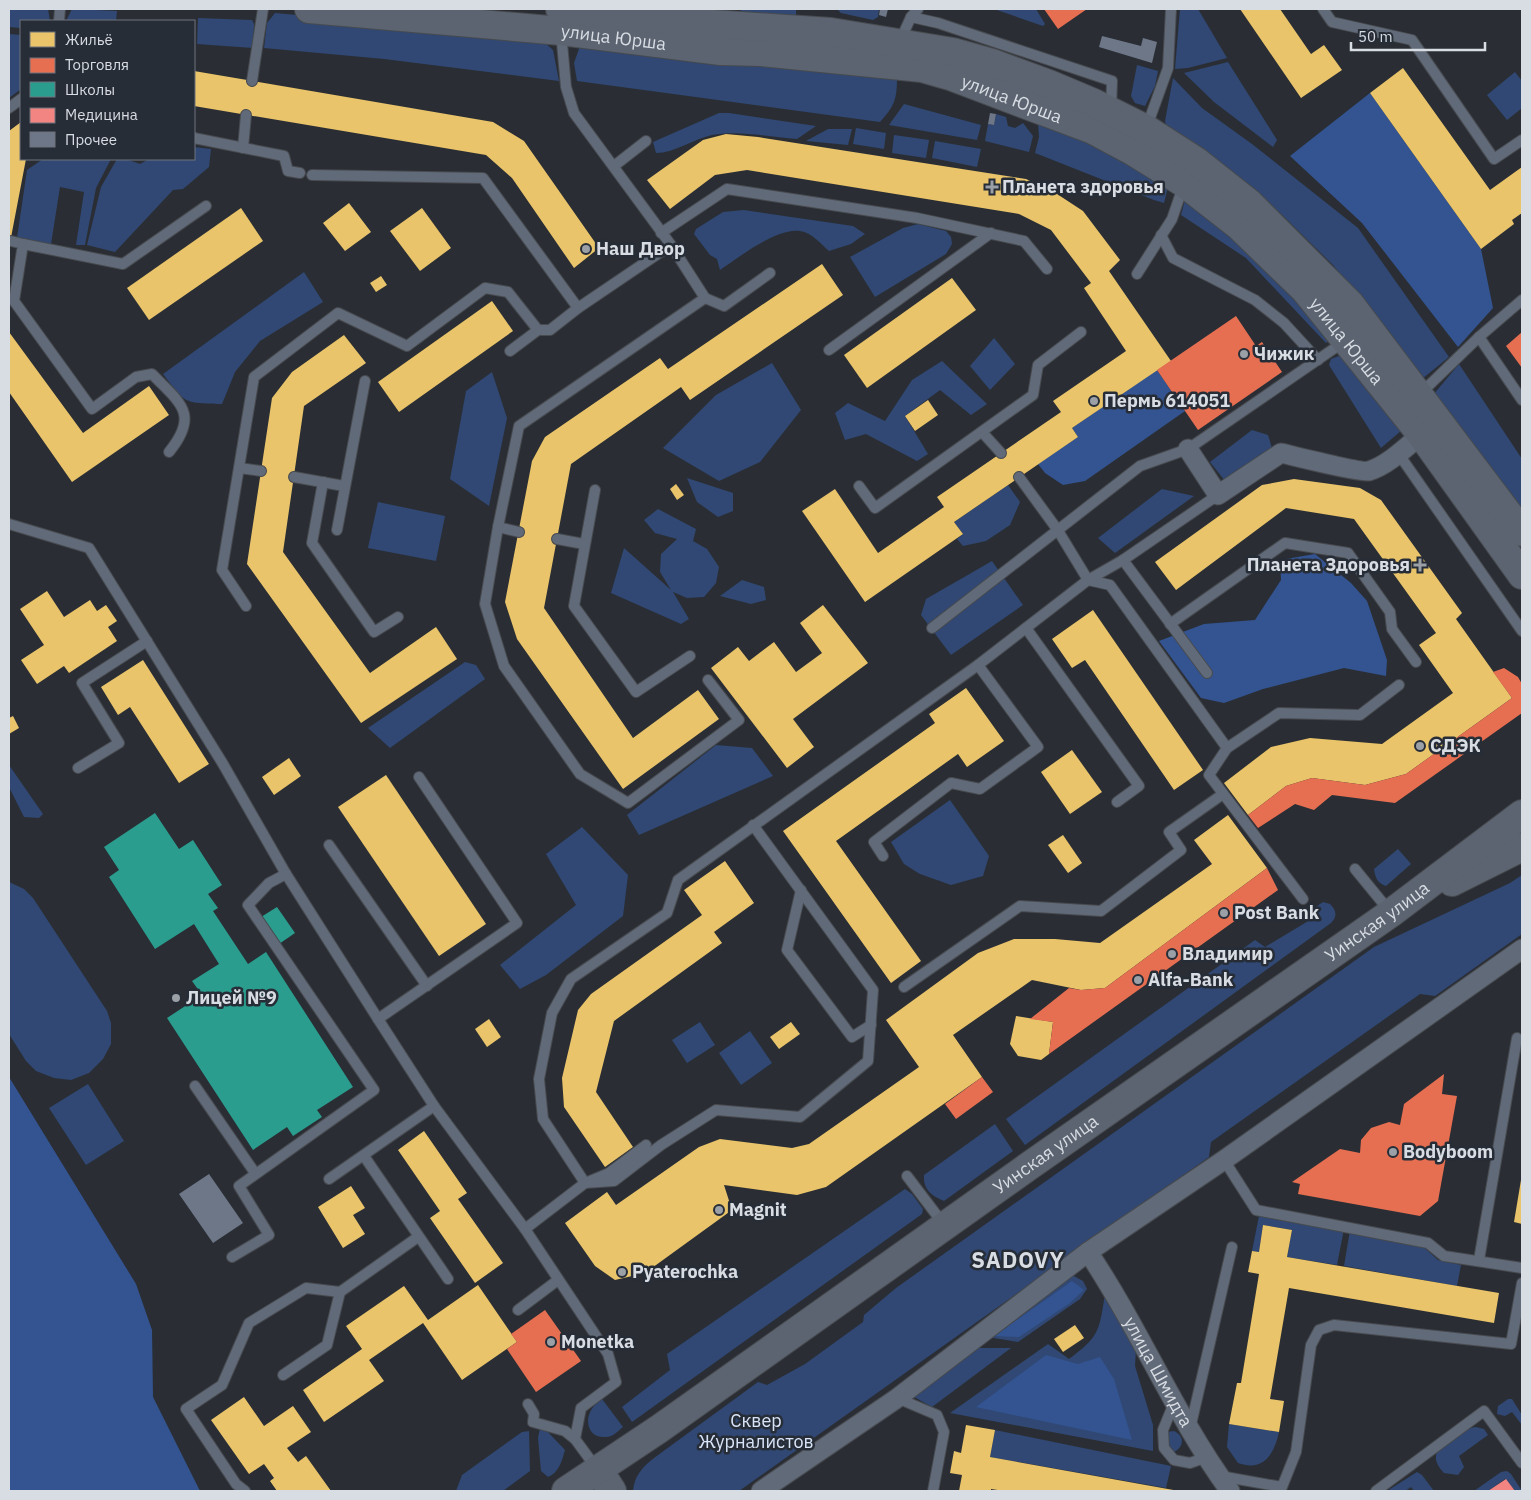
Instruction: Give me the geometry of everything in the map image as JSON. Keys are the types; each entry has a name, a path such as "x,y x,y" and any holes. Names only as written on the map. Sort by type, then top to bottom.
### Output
{"street":[{"name":"улица Юрша","path":"308,9 560,16 727,33 922,68 1045,111 1106,123"},
{"name":"улица Юрша","path":"727,33 831,32 952,52 992,63 1049,84 1106,123 1140,140 1190,172 1239,226 1305,290 1356,332 1429,427 1522,532"},
{"name":"улица Юрша","path":"1429,427 1522,575"},
{"path":"1188,449 1218,495 1281,453 1367,471 1398,454 1429,427"},
{"name":"Уинская улица","path":"566,1491 606,1481 945,1227 1390,913 1522,814"},
{"path":"1390,913 1522,847"},
{"path":"761,1491 897,1398 1088,1252 1224,1160 1522,949"},
{"name":"улица Шмидта","path":"1088,1252 1110,1284 1174,1403 1230,1491"}],"lane":[{"path":"252,80 262,9"},
{"path":"1140,140 1168,68 1171,9"},
{"path":"1323,9 1332,22 1412,40 1494,159 1522,140"},
{"path":"899,43 915,13 938,23 1112,81 1106,123"},
{"path":"560,16 568,97 584,128 614,166 705,298 724,306 770,273"},
{"path":"9,108 20,100"},
{"path":"243,148 246,115"},
{"path":"195,138 284,156 288,171 300,173"},
{"path":"614,166 646,141"},
{"path":"1137,274 1172,219 1190,172"},
{"path":"312,175 483,178 578,308"},
{"path":"660,233 727,189 917,218 1024,241 1047,269"},
{"path":"11,241 123,264 206,206"},
{"path":"829,350 991,233"},
{"path":"1161,235 1173,258 1256,300 1284,323 1318,360"},
{"path":"23,244 14,301 92,409 136,377 152,374 182,405 185,419 182,436 169,452"},
{"path":"510,351 538,330 550,330 578,308 670,245"},
{"path":"246,606 222,570 254,377 338,313 407,346 485,288 508,292 538,330"},
{"path":"705,298 519,426 485,604 504,666 580,774 628,803 739,720 708,680"},
{"path":"1410,403 1479,337 1522,300"},
{"path":"859,486 875,508 1032,395 1038,365 1081,332"},
{"path":"932,628 1029,554 1057,528 1140,466 1188,449 1356,332"},
{"path":"1479,337 1522,400"},
{"path":"337,530 364,381"},
{"path":"982,432 1001,453"},
{"path":"1398,454 1522,631"},
{"path":"239,468 260,471"},
{"path":"294,477 344,486"},
{"path":"1019,477 1057,528 1088,580 1110,585 1227,748"},
{"path":"322,482 312,543 374,632 398,617"},
{"path":"594,490 574,606 636,692 690,656"},
{"path":"585,1183 543,1119 539,1079 552,1014 571,980 667,913 678,880 978,665 1088,580 1123,560 1218,495"},
{"path":"9,524 88,548 223,764 286,874 434,1106 525,1229 608,1354 616,1382 581,1408 575,1439"},
{"path":"498,528 519,532"},
{"path":"557,539 584,544"},
{"path":"1170,624 1285,543 1348,553 1390,612 1392,629 1416,662"},
{"path":"1123,560 1207,673"},
{"path":"1026,628 1139,786 1117,802"},
{"path":"78,768 119,742 82,683 147,641"},
{"path":"883,856 874,842 951,783 980,789 1038,747 978,665"},
{"path":"1303,899 1209,775 1227,748 1279,713 1360,715 1399,685"},
{"path":"378,1019 517,923 419,777"},
{"path":"904,987 1020,906 1101,911 1181,850 1169,832 1223,794"},
{"path":"585,1183 614,1181 662,1145 716,1110 800,1117 868,1061 873,990 754,825"},
{"path":"329,845 427,986"},
{"path":"1355,869 1390,913"},
{"path":"232,1256 269,1235 239,1186 374,1090 248,905 269,883 286,874"},
{"path":"801,890 787,950 852,1037 871,1025"},
{"path":"1479,1260 1517,1038"},
{"path":"195,1086 255,1173"},
{"path":"329,1179 434,1106"},
{"path":"525,1229 585,1183 608,1173 646,1145"},
{"path":"364,1156 448,1279"},
{"path":"1224,1160 1256,1210 1428,1243 1444,1256 1522,1268"},
{"path":"908,1176 945,1227"},
{"path":"283,1376 327,1345 340,1292 418,1237"},
{"path":"1190,1429 1232,1248"},
{"path":"518,1310 558,1280"},
{"path":"1219,1476 1282,1487 1296,1452 1311,1345 1319,1330 1334,1325 1511,1344 1522,1283"},
{"path":"245,1491 236,1484 186,1409 222,1385 249,1323 306,1288 340,1292"},
{"path":"897,1398 937,1415 944,1432 933,1491"},
{"path":"1174,1403 1163,1430 1164,1448 1174,1460 1190,1463 1207,1457"},
{"path":"528,1404 534,1414 533,1422 564,1430 575,1439 606,1481"},
{"path":"1376,1491 1484,1411 1522,1463"}],"green space":[{"path":"9,9 48,9 50,20 20,20 20,28 9,27"},
{"path":"72,9 117,11 116,20 66,20"},
{"path":"740,9 796,9 796,15 763,18 742,13"},
{"path":"837,9 879,9 878,17 873,20 841,13"},
{"path":"994,9 1036,9 1045,24 1043,26"},
{"path":"1180,9 1198,9 1227,58 1188,68 1175,69"},
{"path":"275,13 455,29 543,41 553,50 559,81 384,59 264,48 267,23"},
{"path":"198,18 252,20 254,24 253,48 197,44"},
{"path":"9,34 20,35 20,90 9,98"},
{"path":"580,46 897,76 896,90 892,106 880,122 577,81 574,63"},
{"path":"1228,62 1277,140 1273,147 1214,102 1184,73"},
{"path":"1137,65 1158,71 1155,86 1145,106 1135,103 1131,96"},
{"path":"1515,72 1522,81 1522,108 1507,120 1487,95"},
{"path":"1173,78 1202,108 1252,144 1358,228 1449,357 1422,379 1333,265 1282,215 1240,178 1167,128 1165,121"},
{"path":"904,104 981,125 977,140 889,125"},
{"path":"719,113 816,126 797,139 722,134 705,137 670,151 656,153 653,142"},
{"path":"996,114 1006,117 1008,126 1015,128 1023,123 1033,136 1029,152 985,141 988,124 994,125"},
{"path":"1038,123 1084,137 1168,187 1164,203 1035,153 1039,137"},
{"path":"856,128 886,133 884,149 853,144"},
{"path":"828,129 852,129 848,145 806,141"},
{"path":"894,135 929,140 926,158 892,153"},
{"path":"935,141 981,149 977,167 932,158"},
{"path":"195,147 211,149 209,167 183,189 173,190 115,252 87,245 101,187 116,160 129,160 140,164 147,160 195,160"},
{"path":"42,160 110,160 96,188 85,245 76,245 84,192 60,187 51,244 17,238 27,170"},
{"path":"1185,200 1272,266 1329,341 1326,343 1246,258 1181,215"},
{"path":"744,210 853,226 865,234 851,244 829,251 808,234 800,231 791,231 759,244 720,270 717,259 710,255 694,234 696,229 723,212"},
{"path":"918,224 946,231 951,237 952,244 946,254 875,297 850,257 903,228"},
{"path":"304,272 323,302 260,341 235,372 222,404 192,402 176,391 163,374"},
{"path":"994,338 1015,364 990,390 970,366"},
{"path":"1347,353 1402,430 1381,448 1329,365 1331,359"},
{"path":"942,361 987,404 971,415 940,390 905,416 928,454 917,461 866,434 845,440 835,413 848,403 885,421 912,380"},
{"path":"772,363 801,410 760,462 719,481 663,448 716,395"},
{"path":"1459,364 1522,459 1522,517 1433,395"},
{"path":"492,372 507,418 489,506 450,479 466,391"},
{"path":"1252,430 1268,435 1272,448 1225,481 1210,462"},
{"path":"687,478 733,493 733,511 718,517 697,502"},
{"path":"1008,485 1020,502 1010,525 986,541 963,546 957,539 963,534 954,522"},
{"path":"1162,489 1194,496 1115,553 1098,538"},
{"path":"378,502 445,516 436,561 368,548"},
{"path":"658,509 696,529 693,541 707,549 719,567 716,583 704,597 687,598 673,592 689,619 681,624 611,593 624,548 671,590 660,572 661,554 677,539 655,533 644,520"},
{"path":"992,561 1023,605 951,655 921,615 926,599"},
{"path":"742,580 764,587 766,600 751,604 720,596"},
{"path":"465,662 476,665 485,679 390,748 368,728"},
{"path":"716,745 752,748 773,776 639,835 627,815"},
{"path":"9,765 43,814 39,818 24,817 9,787"},
{"path":"950,800 989,856 983,876 951,885 920,874 904,864 891,842"},
{"path":"582,827 628,875 623,916 546,975 520,989 500,965 576,905 546,854"},
{"path":"1398,849 1411,864 1386,886 1377,879 1374,869"},
{"name":"Сквер Журналистов","path":"1522,875 1522,934 1435,996 1420,994 1211,1142 1209,1157 739,1491 633,1491 639,1473 654,1458 758,1382 767,1385 805,1364 863,1322 864,1315 896,1288 1374,947 1510,883"},
{"path":"9,882 24,889 33,898 107,1011 111,1023 111,1044 103,1059 89,1073 71,1080 54,1078 36,1071 26,1061 9,1034"},
{"path":"1323,902 1330,904 1335,911 1335,918 1331,923 1025,1145 1006,1119 1255,940 1265,947 1315,917 1313,909"},
{"path":"700,1022 715,1045 687,1063 672,1040"},
{"path":"750,1031 772,1063 741,1085 719,1053"},
{"path":"88,1084 124,1141 86,1165 49,1108"},
{"path":"995,1124 1013,1151 944,1201 929,1192 925,1185 924,1175"},
{"path":"905,1189 912,1194 923,1209 922,1214 632,1422 622,1407 670,1370 667,1354"},
{"path":"1259,1216 1344,1229 1337,1265 1287,1257 1292,1230 1263,1225 1259,1252 1252,1251"},
{"path":"1350,1230 1419,1243 1438,1260 1461,1265 1457,1286 1344,1266"},
{"path":"1072,1275 1083,1281 1087,1289 1080,1299 1018,1342 988,1337"},
{"path":"1105,1294 1136,1349 1135,1366 1153,1425 1153,1451 950,1413 1048,1344 1069,1359 1087,1344 1096,1332"},
{"path":"974,1348 1011,1348 932,1407 909,1394"},
{"path":"602,1399 623,1427 609,1437 594,1434 588,1424 588,1417 591,1411 595,1404"},
{"path":"1508,1399 1512,1399 1522,1415 1522,1425 1512,1412 1505,1416 1497,1414 1498,1406"},
{"path":"1229,1424 1279,1432 1274,1448 1266,1460 1254,1465 1238,1463 1227,1447"},
{"path":"1476,1427 1484,1429 1488,1435 1459,1456 1464,1467 1458,1475 1444,1473 1436,1461 1436,1456 1441,1447 1466,1430"},
{"path":"540,1428 545,1429 565,1450 557,1469 548,1477 541,1471 538,1438"},
{"path":"995,1430 1171,1466 1166,1488 990,1457"},
{"path":"529,1431 530,1471 503,1491 456,1491 462,1475 522,1432"},
{"path":"1174,1431 1178,1433 1182,1442 1180,1447 1174,1452 1161,1439 1167,1432"},
{"path":"1507,1471 1522,1491 1515,1491 1505,1479 1488,1491 1474,1491 1501,1472"},
{"path":"1417,1472 1422,1475 1434,1491 1414,1491 1411,1487 1405,1491 1387,1491"}],"shaded area":[{"path":"1370,93 1481,249 1493,308 1458,347 1362,223 1290,156"},
{"path":"1157,370 1185,411 1085,481 1063,485 1045,473 1038,464 1078,437 1072,428"},
{"path":"1315,554 1351,583 1367,601 1387,660 1386,676 1344,668 1263,689 1224,703 1201,698 1159,641 1204,624 1255,620 1281,580 1280,560"},
{"path":"9,1077 136,1284 152,1330 153,1397 200,1491 9,1491"},
{"path":"1072,1281 1084,1290 1070,1303 1019,1337 994,1336"},
{"path":"1046,1355 1078,1364 1100,1357 1114,1379 1132,1440 976,1407"}],"building: Жильё":[{"path":"1240,9 1280,9 1311,54 1324,45 1342,70 1301,98"},
{"path":"1403,68 1490,190 1522,167 1522,213 1512,220 1514,224 1481,249 1370,93"},
{"path":"195,71 493,122 524,141 599,248 574,268 512,178 486,155 195,106"},
{"path":"20,123 20,160 26,160 9,248 9,131"},
{"path":"726,134 758,137 1026,179 1054,192 1083,211 1120,260 1109,271 1171,361 1072,428 1078,437 954,522 963,534 865,602 802,511 835,489 878,553 944,507 937,497 1061,412 1053,401 1126,351 1084,288 1091,283 1051,230 1019,214 747,170 715,175 670,209 647,180 703,140"},
{"path":"349,203 371,232 345,251 323,223"},
{"path":"241,208 263,241 149,320 127,288"},
{"path":"422,208 451,248 420,271 390,231"},
{"path":"822,264 843,295 690,400 681,387 571,464 544,608 633,738 698,690 719,719 623,789 517,639 505,602 532,461 545,437 660,358 668,369"},
{"path":"381,276 387,285 376,292 370,283"},
{"path":"952,278 976,310 867,388 844,355"},
{"path":"492,301 513,331 399,412 378,382"},
{"path":"9,332 83,433 149,386 169,415 72,482 9,392"},
{"path":"344,335 366,363 304,406 283,552 370,673 436,627 457,659 361,723 247,564 272,398 292,372"},
{"path":"928,400 938,415 915,431 905,416"},
{"path":"1294,479 1360,488 1381,500 1462,613 1456,619 1512,698 1406,774 1365,785 1312,778 1286,786 1248,815 1224,783 1271,747 1310,738 1382,744 1453,693 1419,645 1436,633 1354,519 1286,508 1176,590 1155,562 1262,485"},
{"path":"676,484 684,495 677,500 670,489"},
{"path":"47,591 64,617 90,600 97,611 106,605 117,621 108,627 117,641 69,673 64,666 37,684 21,660 44,645 20,609"},
{"path":"823,605 868,663 793,719 814,747 787,768 711,668 738,647 749,661 774,642 796,672 822,653 800,623"},
{"path":"1093,610 1203,770 1174,790 1085,660 1072,668 1052,639"},
{"path":"143,660 209,764 179,783 130,707 118,715 101,687"},
{"path":"966,688 1004,741 967,767 958,754 836,841 921,961 891,983 783,831 935,723 929,714"},
{"path":"13,716 19,728 9,734 9,718"},
{"path":"1072,750 1102,792 1070,814 1041,772"},
{"path":"289,758 301,776 274,795 262,777"},
{"path":"386,775 486,924 439,956 338,807"},
{"path":"1228,815 1267,868 1105,988 1081,990 1032,980 953,1035 982,1077 826,1187 797,1195 724,1185 732,1210 645,1273 615,1280 595,1266 565,1223 607,1192 616,1205 699,1147 720,1139 792,1148 809,1144 919,1067 886,1020 978,953 1014,939 1055,939 1100,943 1212,864 1194,840"},
{"path":"1063,835 1082,863 1068,873 1048,845"},
{"path":"725,861 754,903 714,932 722,943 614,1021 596,1092 633,1147 605,1167 564,1107 562,1078 578,1010 591,994 702,915 684,890"},
{"path":"1016,1016 1053,1022 1049,1054 1041,1060 1018,1056 1010,1044"},
{"path":"489,1019 501,1037 487,1047 475,1029"},
{"path":"791,1022 800,1034 779,1049 770,1037"},
{"path":"424,1131 467,1193 458,1199 503,1263 475,1283 430,1218 440,1211 398,1150"},
{"path":"1522,1180 1522,1224 1514,1222"},
{"path":"351,1186 365,1208 353,1215 365,1234 343,1248 318,1207"},
{"path":"1263,1225 1292,1230 1287,1257 1499,1293 1494,1323 1289,1288 1270,1399 1284,1401 1279,1432 1229,1424 1237,1383 1241,1383 1259,1274 1248,1272 1252,1251 1259,1252"},
{"path":"478,1285 517,1342 462,1380 423,1323 369,1360 384,1381 324,1422 303,1390 362,1349 346,1326 404,1286 428,1320"},
{"path":"1075,1325 1084,1338 1063,1352 1054,1339"},
{"path":"244,1397 264,1426 293,1406 311,1432 287,1448 298,1462 306,1456 331,1491 277,1491 270,1481 274,1478 264,1464 249,1474 211,1420"},
{"path":"966,1425 995,1430 990,1457 1179,1491 1004,1491 991,1489 991,1491 959,1491 962,1475 950,1473 954,1451 961,1453"}],"building: Торговля":[{"path":"1044,9 1087,9 1058,29"},
{"path":"1236,316 1256,346 1262,342 1282,372 1198,430 1157,370"},
{"path":"1522,332 1522,368 1506,346"},
{"path":"1504,668 1518,677 1522,684 1522,713 1395,803 1332,795 1314,810 1295,804 1258,828 1248,815 1286,786 1312,778 1365,785 1406,774 1512,698 1493,672"},
{"path":"1267,868 1278,890 1049,1054 1053,1022 1030,1019 1069,988 1081,990 1105,988"},
{"path":"1444,1074 1442,1094 1457,1096 1438,1201 1420,1216 1298,1194 1300,1184 1292,1182 1340,1149 1360,1153 1361,1140 1371,1128 1389,1122 1400,1125 1404,1104"},
{"path":"982,1077 993,1092 956,1119 945,1104"},
{"path":"545,1310 581,1361 536,1392 507,1349 517,1342 511,1334"}],"building: Школы":[{"path":"155,813 179,849 193,840 222,885 208,894 218,908 213,911 248,964 266,952 353,1087 317,1110 322,1117 293,1136 287,1127 253,1150 167,1018 202,995 192,981 219,964 194,924 155,949 109,877 119,870 104,847"},
{"path":"277,907 295,933 279,944 261,917"}],"building: Медицина":[{"path":"1506,1479 1515,1491 1488,1491"}],"building: Прочее":[{"path":"880,9 888,9 886,17 879,15"},
{"path":"1102,36 1141,46 1143,38 1157,42 1152,63 1099,47"},
{"path":"990,113 996,114 994,125 988,124"},
{"path":"209,1174 243,1223 213,1243 179,1194"}],"place":[{"name":"Планета здоровья","path":"992,187"},
{"name":"Наш Двор","path":"586,249"},
{"name":"Чижик","path":"1244,354"},
{"name":"Пермь 614051","path":"1094,401"},
{"name":"Планета Здоровья","path":"1420,565"},
{"name":"СДЭК","path":"1420,746"},
{"name":"Post Bank","path":"1224,913"},
{"name":"Владимир","path":"1172,954"},
{"name":"Alfa-Bank","path":"1138,980"},
{"name":"Лицей №9","path":"176,998"},
{"name":"Bodyboom","path":"1393,1152"},
{"name":"Magnit","path":"719,1210"},
{"name":"Pyaterochka","path":"622,1272"},
{"name":"Monetka","path":"551,1342"}],"district":[{"name":"SADOVY","path":"1018,1260"}]}
